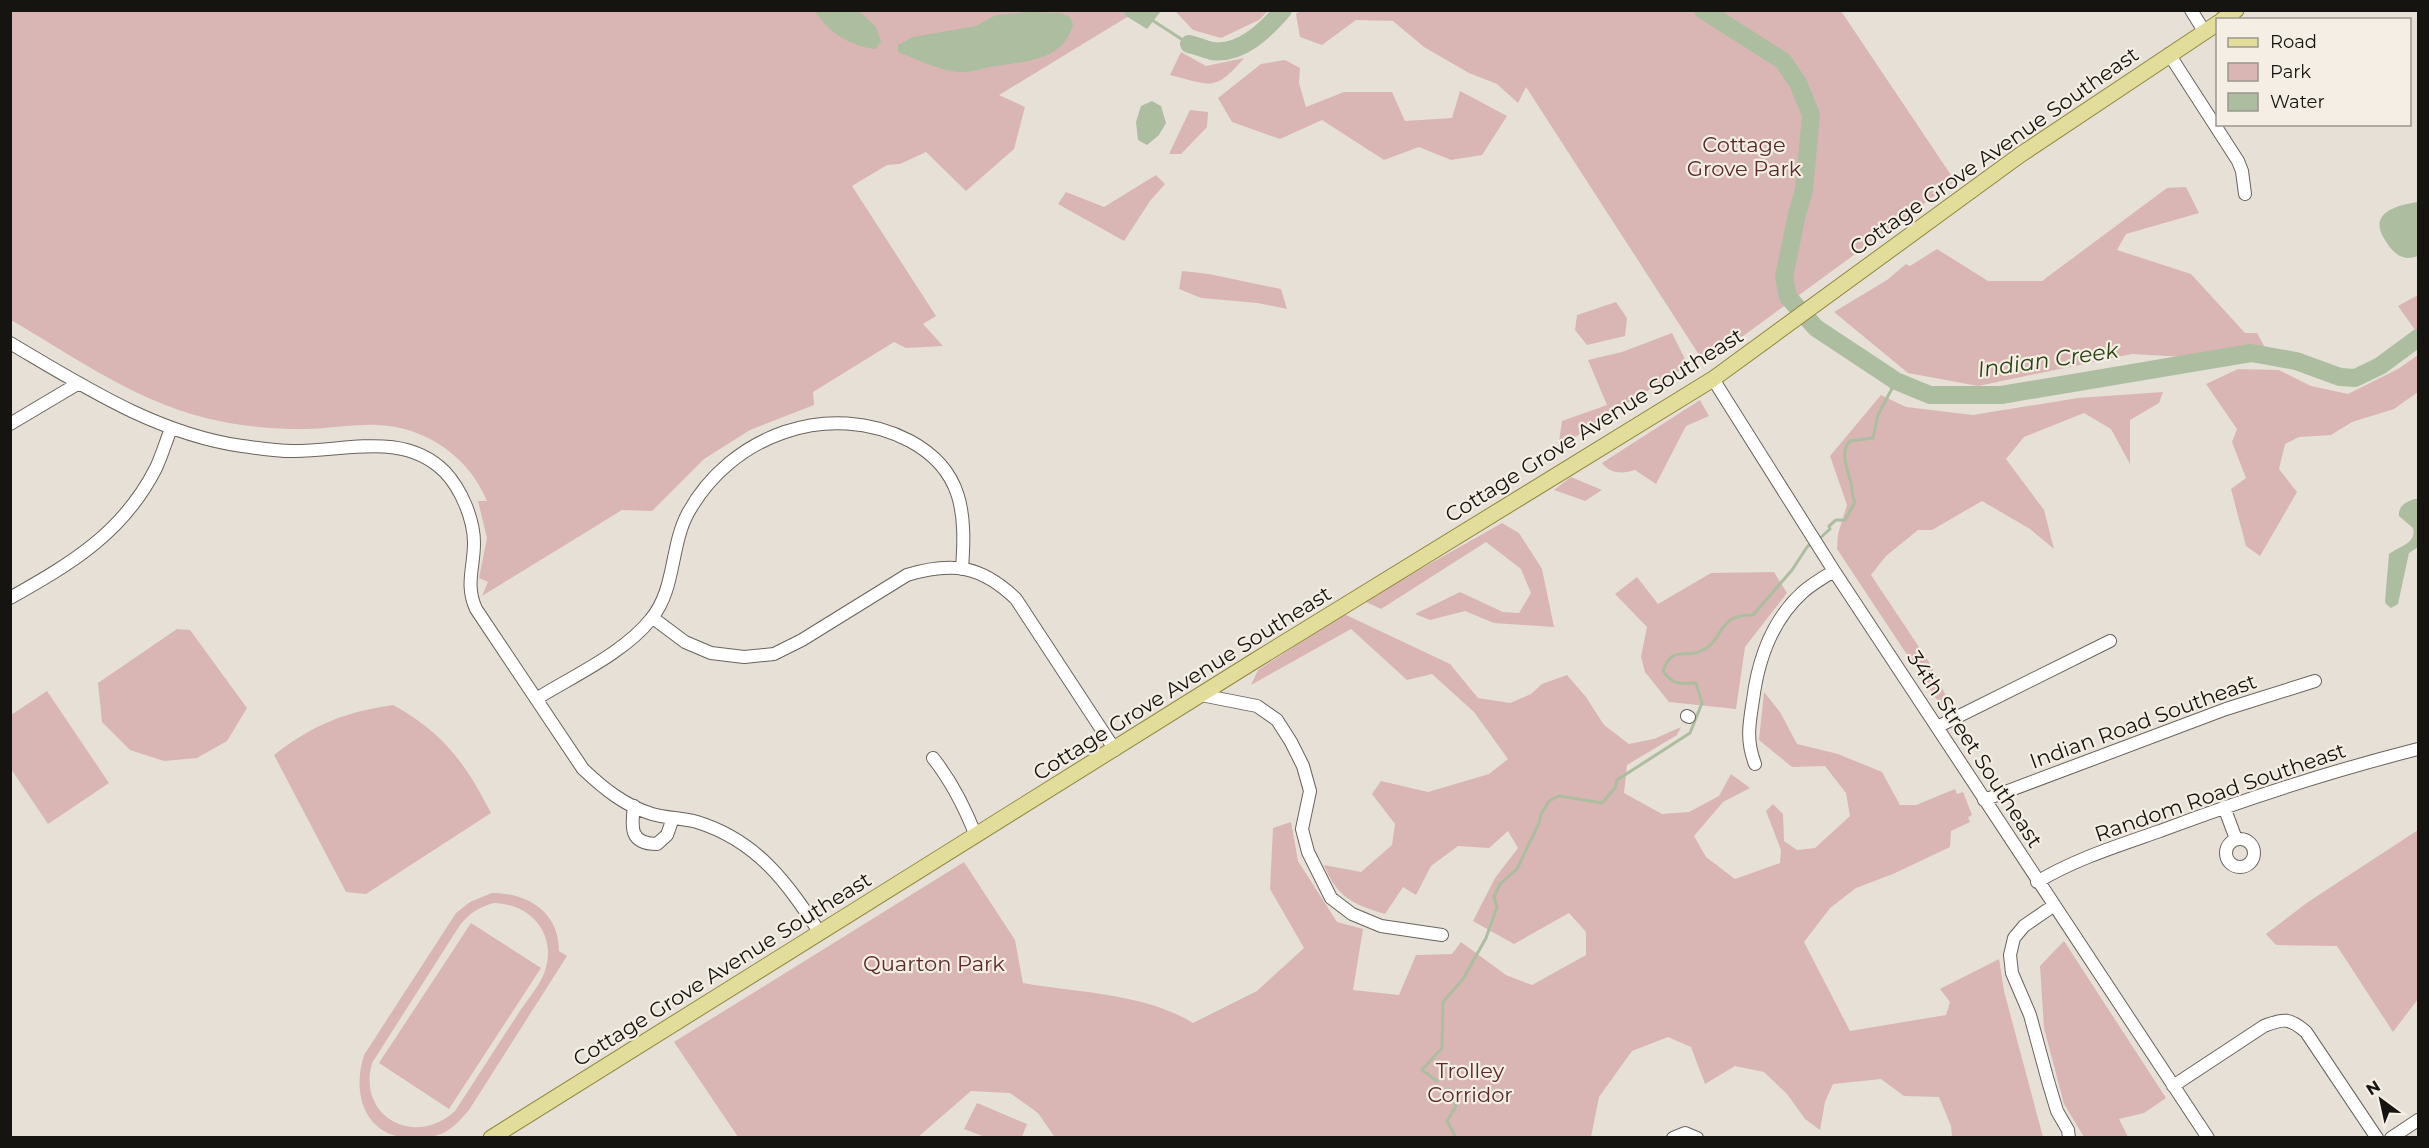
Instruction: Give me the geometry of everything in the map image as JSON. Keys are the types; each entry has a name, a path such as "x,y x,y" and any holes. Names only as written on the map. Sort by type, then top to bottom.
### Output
{"main road":[{"name":"Cottage Grove Avenue Southeast","path":"490,1137 1713,379 2014,159 2211,27"}],"street":[{"path":"2191,10 2211,27"},
{"path":"2169,54 2238,161 2242,171 2245,194"},
{"path":"10,343 122,407 171,429 208,441 292,451 365,446 396,447 426,459 444,472 459,492 469,516 474,541 470,595 476,609 583,769 600,785 634,806 652,814 697,822 762,857 786,882 820,933"},
{"name":"34th Street Southeast","path":"1713,379 2037,882 2208,1137"},
{"path":"10,424 79,383"},
{"path":"536,699 616,650 638,634 653,618 670,576 687,514 703,490 725,466 747,450 786,431 821,423 846,423 889,432 927,451 943,466 956,488 963,508 962,569"},
{"path":"10,598 86,553 111,530 136,502 147,485 158,465 171,429"},
{"path":"653,618 685,642 711,653 744,657 774,654 802,640 908,575 926,569 948,567 981,573 999,582 1016,599 1116,750"},
{"path":"1755,764 1748,744 1749,727 1756,677 1764,647 1803,592 1834,570"},
{"path":"1937,727 2110,641"},
{"name":"Indian Road Southeast","path":"1984,800 2226,709 2314,681"},
{"path":"1201,695 1257,706 1277,720 1292,742 1303,766 1310,791 1302,829 1308,852 1331,898 1352,914 1381,926 1442,935"},
{"name":"Random Road Southeast","path":"2037,882 2048,875 2130,842 2224,807 2347,767 2418,749"},
{"path":"933,758 959,798 976,836"},
{"path":"634,806 632,826 636,838 645,844 657,844 667,834 673,818"},
{"path":"2224,807 2235,839"},
{"path":"2053,906 2024,926 2014,938 2010,955 2012,973 2030,1015 2054,1101 2069,1137"},
{"path":"2173,1086 2264,1026 2278,1021 2293,1021 2306,1032 2377,1137"},
{"path":"2391,1137 2418,1120"},
{"path":"1673,1137 1684,1133 1697,1137"}],"green space":[{"name":"Cottage Grove Park","path":"1300,10 1841,11 1955,181 1705,364 1526,87 1518,103 1497,84 1469,73 1424,47 1393,21 1356,20 1322,45 1300,37 1296,14"},
{"path":"11,11 1137,11 999,95 1025,107 1014,149 966,191 926,152 900,164 887,165 852,186 936,316 923,324 943,346 906,348 894,342 813,392 814,405 750,430 704,459 652,511 622,510 482,596 488,582 479,578 487,538 478,501 487,501 469,471 444,447 429,438 396,427 378,425 314,429 275,428 246,426 202,417 141,395 11,320"},
{"path":"1175,11 1268,11 1259,20 1221,38 1193,30"},
{"path":"1181,52 1206,66 1244,58 1226,77 1211,83 1204,83 1170,75"},
{"path":"1285,60 1300,68 1299,83 1306,107 1344,92 1392,92 1405,121 1452,118 1460,91 1507,116 1482,155 1451,160 1419,147 1384,160 1322,120 1280,139 1232,122 1218,98 1261,64"},
{"path":"1190,110 1208,112 1207,127 1181,154 1169,154"},
{"path":"1156,175 1165,184 1150,201 1124,241 1058,204 1066,192 1104,207"},
{"path":"2186,187 2199,213 2126,234 2117,250 2191,274 2245,333 2257,333 2273,362 2132,354 1978,386 1908,373 1834,312 1887,280 1906,264 1910,266 1937,249 1988,281 2042,281 2167,188"},
{"path":"1182,271 1209,274 1281,289 1287,309 1258,303 1201,298 1179,289"},
{"path":"2418,295 2418,334 2398,306"},
{"path":"1616,302 1627,318 1625,336 1587,345 1575,330 1577,315"},
{"path":"1672,333 1688,365 1558,448 1562,421 1607,405 1588,360 1622,352"},
{"path":"2418,355 2418,392 2394,409 2352,422 2331,435 2299,437 2285,444 2279,469 2297,492 2260,556 2246,546 2231,489 2246,478 2232,442 2237,429 2206,384 2238,369 2279,370 2311,386 2348,394 2398,369"},
{"path":"2163,392 2159,403 2130,420 2130,464 2111,429 2084,413 2024,437 2006,459 2044,510 2054,549 2030,529 1982,501 1932,530 1918,530 1886,556 1871,575 1929,662 1950,704 1939,703 1837,549 1838,534 1847,505 1830,456 1881,395 1906,407 1973,415 2078,398"},
{"path":"1700,400 1709,416 1686,426 1656,484 1635,470 1617,472 1605,467 1602,463"},
{"path":"1571,477 1602,490 1585,501 1554,490"},
{"path":"1502,523 1519,533 1542,569 1554,627 1494,623 1465,611 1430,620 1415,614 1460,592 1503,612 1519,613 1531,593 1521,569 1486,542 1381,609 1364,601"},
{"path":"1774,572 1787,593 1745,647 1736,709 1669,702 1645,672 1641,657 1647,627 1615,594 1637,577 1658,604 1711,573"},
{"path":"1344,614 1450,664 1478,698 1510,703 1531,694 1542,684 1567,675 1586,697 1604,725 1629,744 1654,739 1681,727 1677,735 1627,765 1624,793 1662,814 1689,812 1719,796 1731,774 1750,788 1723,802 1694,836 1706,857 1735,879 1780,863 1781,850 1766,811 1773,804 1783,814 1784,841 1797,850 1815,848 1850,816 1846,793 1825,766 1792,767 1759,740 1764,692 1780,712 1797,744 1838,754 1882,772 1900,805 1916,805 1955,789 1957,794 1963,792 1972,815 1968,817 1970,822 1951,831 1950,847 1893,874 1856,888 1830,908 1804,942 1850,1031 1946,1015 1950,1002 1940,989 1999,959 2004,991 2043,1137 1952,1137 1951,1126 1939,1097 1904,1096 1881,1079 1833,1084 1825,1102 1820,1130 1805,1119 1787,1094 1764,1072 1735,1066 1705,1084 1691,1047 1668,1037 1632,1051 1599,1097 1591,1137 1052,1137 1054,1136 1038,1113 1010,1093 971,1091 918,1137 738,1137 674,1042 964,862 1015,940 1023,983 1154,1005 1193,1023 1257,991 1304,948 1270,889 1273,828 1291,822 1298,861 1337,922 1363,929 1353,990 1399,995 1416,955 1452,954 1461,942 1506,975 1532,985 1586,955 1586,932 1569,913 1514,944 1473,921 1495,878 1518,848 1508,831 1489,848 1458,846 1431,866 1416,895 1403,887 1385,914 1355,903 1334,885 1324,865 1361,872 1392,845 1395,824 1372,794 1381,781 1428,792 1489,774 1508,759 1474,712 1432,674 1407,680 1351,629 1251,685 1258,670"},
{"path":"177,629 190,630 247,708 227,741 197,758 164,761 130,750 102,722 98,683"},
{"path":"47,691 109,783 48,824 11,769 11,715"},
{"path":"393,705 440,738 462,764 491,813 366,894 346,892 274,755 330,721"},
{"path":"2418,830 2418,999 2393,1032 2337,946 2276,945 2266,934 2308,902"},
{"path":"492,893 529,901 539,907 554,925 559,951 567,956 469,1110 459,1121 445,1132 434,1136 413,1138 397,1136 373,1123 366,1112 361,1099 360,1085 360,1070 364,1055 456,913 470,902","holes":["494,903 507,905 530,915 544,933 548,957 540,982 455,1111 439,1122 423,1127 407,1126 393,1121 381,1112 373,1098 370,1082 372,1063 460,925 484,906"]},
{"path":"471,923 541,968 449,1109 379,1063"},
{"path":"2064,941 2166,1098 2144,1113 2119,1119 2128,1137 2084,1137 2064,1104 2044,1028 2040,966"},
{"path":"977,1103 1027,1124 1022,1137 985,1137 964,1129"}],"water":[{"path":"1123,10 1161,11 1147,29 1126,16"},
{"path":"815,11 859,11 876,27 881,41 876,49 849,42 826,26"},
{"path":"1028,12 1060,13 1070,17 1073,24 1061,45 1043,57 965,72 936,67 898,52 898,45 913,37 976,26 996,15"},
{"path":"1152,101 1161,106 1166,123 1159,135 1147,145 1138,140 1136,122 1141,106"},
{"path":"2418,202 2418,256 2407,258 2398,255 2388,245 2380,231 2380,223 2382,217 2394,208"},
{"path":"2418,499 2418,547 2409,553 2398,604 2391,608 2385,601 2389,554 2407,544 2414,533 2413,528 2399,516 2399,513 2403,505"}],"waterway":[{"name":"Indian Creek","path":"1189,44 1212,51 1233,49 1261,33 1283,10"},
{"name":"Indian Creek","path":"1703,10 1783,61 1798,83 1811,115 1804,190 1784,277 1788,297 1816,328 1896,381 1930,395 2001,395 2251,353 2296,361 2340,377 2355,378 2380,366 2418,338"},
{"name":"Indian Creek","path":"1152,20 1189,44"},
{"path":"1818,540 1836,520 1845,520 1855,502 1845,458 1847,446 1850,441 1873,438 1878,415 1896,381"},
{"path":"1437,1081 1422,1070 1442,1048 1443,1002 1463,979 1486,938 1497,907 1494,897 1500,884 1517,869 1549,801 1559,796 1602,803 1615,788 1617,780 1690,733 1702,703 1696,683 1681,683 1670,679 1663,671 1667,663 1675,655 1692,654 1705,649 1733,618 1753,615 1812,543"},
{"path":"1448,1089 1456,1106 1447,1121 1456,1138"}],"park label":[{"name":"Quarton Park","path":"934,963"},
{"name":"Trolley Corridor","path":"1470,1082"}]}
